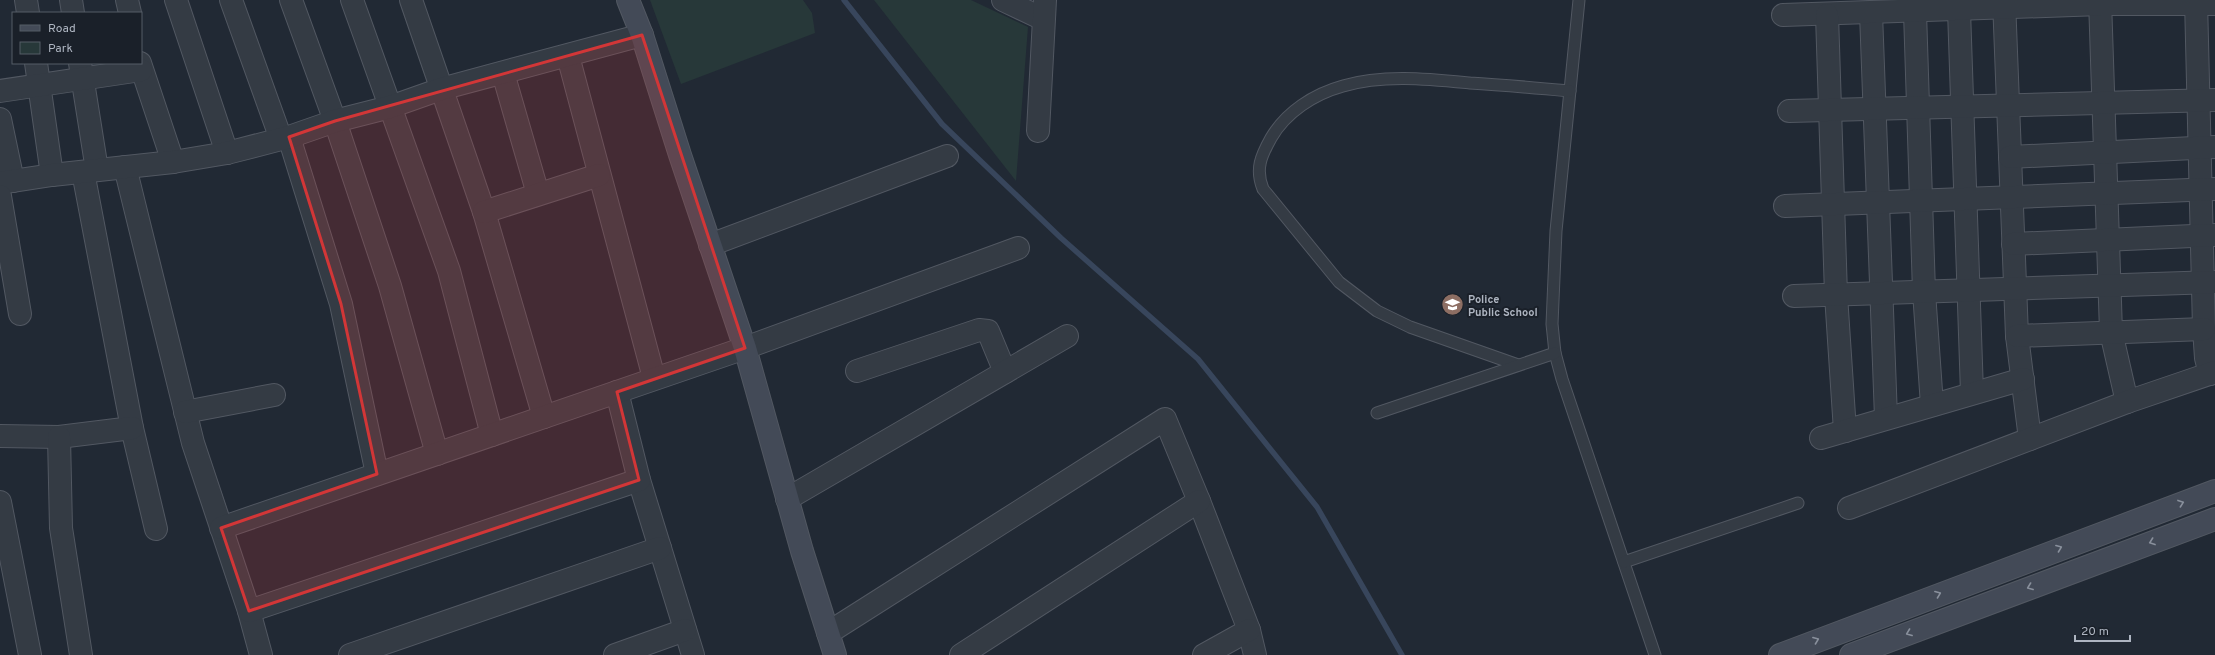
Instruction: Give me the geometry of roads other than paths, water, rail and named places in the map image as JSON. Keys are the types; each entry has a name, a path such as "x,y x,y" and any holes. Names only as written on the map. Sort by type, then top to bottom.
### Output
{"main road":[{"path":"628,0 642,35 745,348 787,499 835,655"},
{"path":"1780,655 2215,491"},
{"path":"1851,655 2215,519"}],"street":[{"path":"26,0 28,12"},
{"path":"71,0 73,12"},
{"path":"127,0 130,12"},
{"path":"176,0 226,153"},
{"path":"231,0 285,138 341,304 377,474"},
{"path":"291,0 335,121 390,286 437,454"},
{"path":"352,0 449,271 492,435"},
{"path":"411,0 484,212 544,417"},
{"path":"1003,0 1044,9 1038,131"},
{"path":"2100,2 2111,332 2127,402"},
{"path":"1783,15 1827,15 1959,10 2004,4 2100,2 2203,3 2207,100 2209,282 2204,329 2206,358 2212,373 2127,402 1849,508"},
{"path":"2004,4 2017,336 2030,439"},
{"path":"1959,10 1972,393"},
{"path":"1915,12 1924,292 1932,405"},
{"path":"1871,13 1880,294 1886,418"},
{"path":"1827,15 1836,295 1845,431"},
{"path":"4,187 52,175 173,162 226,153 285,138 335,121 390,107 441,89 642,35"},
{"path":"568,56 654,378"},
{"path":"36,64 52,175"},
{"path":"0,91 39,86 81,71 140,67 173,162"},
{"path":"81,71 90,171 132,428 156,529"},
{"path":"502,73 538,194"},
{"path":"1789,112 2207,100"},
{"path":"0,119 4,187 20,314"},
{"path":"2010,157 2208,147"},
{"path":"710,244 947,156"},
{"path":"125,167 193,443 249,611 261,655"},
{"path":"484,212 599,175"},
{"path":"1785,206 2208,189"},
{"path":"2013,244 2208,235"},
{"path":"221,528 745,348 1018,248"},
{"path":"1794,296 2015,290 2209,282"},
{"path":"2017,336 2204,329"},
{"path":"857,371 979,330 988,331 1006,372"},
{"path":"787,499 1067,336"},
{"path":"1821,438 2023,379"},
{"path":"617,392 639,480 693,655"},
{"path":"185,412 274,395"},
{"path":"828,633 1164,419 1199,501 1249,630 1255,655"},
{"path":"0,436 59,437 132,428"},
{"path":"59,437 61,528 81,655"},
{"path":"249,611 639,480"},
{"path":"961,655 1199,501"},
{"path":"0,502 30,655"},
{"path":"350,655 660,548"},
{"path":"615,655 685,630"},
{"path":"1204,655 1249,630"}],"lane":[{"path":"1579,0 1556,231 1552,324 1555,353 1562,379 1655,655"},
{"path":"1518,365 1410,327 1377,311 1339,282 1263,189 1259,180 1258,167 1262,154 1276,130 1292,113 1314,98 1343,86 1372,80 1428,79 1570,91"},
{"path":"1377,413 1555,353"},
{"path":"1624,562 1798,503"}],"waterway":[{"path":"844,0 942,124 1061,238 1198,359 1317,507 1402,655"}],"place":[{"name":"Police Public School","path":"1453,305"}]}
